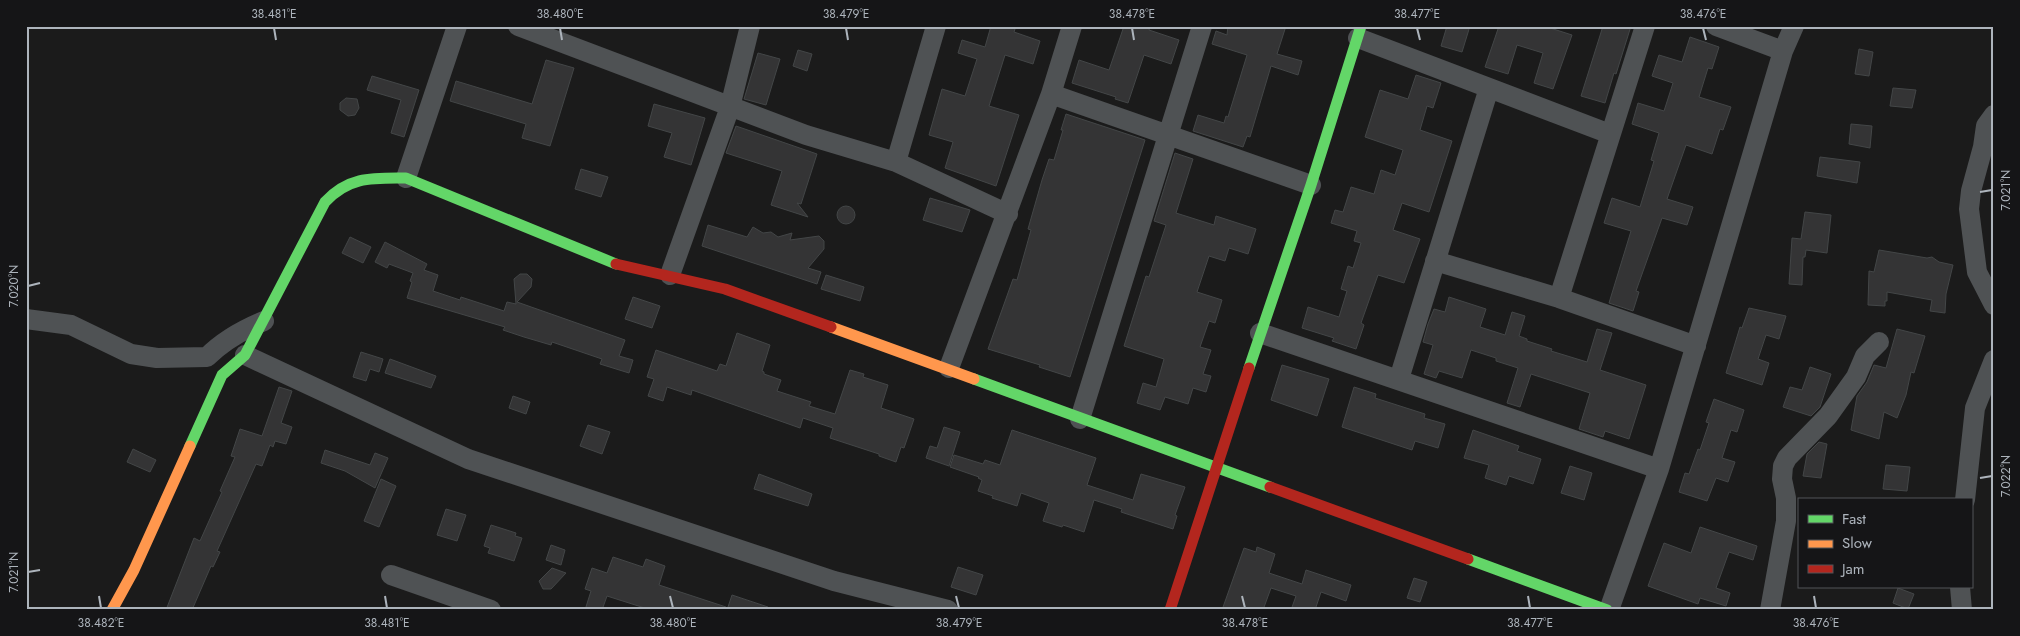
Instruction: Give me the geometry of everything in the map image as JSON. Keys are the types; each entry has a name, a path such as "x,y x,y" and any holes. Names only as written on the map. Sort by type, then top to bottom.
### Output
{"street":[{"path":"406,178 457,26"},
{"path":"518,26 806,135 896,162 1008,214"},
{"path":"670,275 730,107 750,26"},
{"path":"896,162 936,26"},
{"path":"949,368 1008,214 1051,94 1072,26"},
{"path":"1080,419 1202,26"},
{"path":"1559,298 1645,26"},
{"path":"1716,26 1783,51"},
{"path":"112,610 134,570 222,375 245,355 325,202 332,193 348,183 362,178 406,178 608,262 725,289 772,305 949,368 1080,419 1608,610 1659,469 1783,51 1794,26"},
{"path":"1170,610 1360,32 1489,88 1610,134"},
{"path":"1399,379 1489,88"},
{"path":"1051,94 1170,134 1311,185"},
{"path":"1994,115 1986,126 1983,147 1970,190 1969,209 1977,272 1994,305"},
{"path":"1435,261 1559,298 1696,346"},
{"path":"26,318 71,325 131,354 157,358 207,357 221,343 240,331 264,321"},
{"path":"1260,333 1659,469"},
{"path":"1770,610 1786,522 1786,498 1782,479 1782,466 1787,458 1828,416 1856,377 1865,356 1878,342"},
{"path":"245,355 468,459 834,580 890,602 948,610"},
{"path":"207,357 222,375"},
{"path":"1965,498 1976,408 1994,360"},
{"path":"391,575 490,610"},
{"path":"1960,588 1962,610"}],"building":[{"path":"991,26 1016,26 1014,32 1040,41 1033,64 1005,55 989,106 1019,115 996,186 945,168 953,142 929,135 942,89 965,96 977,59 958,53 962,40 985,47"},
{"path":"1124,26 1150,26 1149,30 1179,40 1171,64 1144,55 1128,103 1115,99 1116,97 1072,83 1079,60 1109,70"},
{"path":"1228,26 1286,26 1277,54 1302,61 1298,75 1271,66 1250,137 1247,136 1243,147 1193,131 1198,115 1224,123 1226,116 1228,117 1247,55 1212,44 1216,31 1227,35"},
{"path":"1447,26 1470,26 1462,52 1441,46"},
{"path":"1499,26 1544,26 1572,35 1553,89 1534,83 1543,53 1517,45 1508,74 1485,67"},
{"path":"1603,26 1631,26 1605,103 1581,96"},
{"path":"1690,37 1719,47 1712,69 1708,68 1699,97 1731,107 1723,130 1720,129 1712,154 1686,145 1667,199 1693,207 1687,225 1662,218 1636,291 1639,292 1633,311 1609,303 1631,231 1604,223 1612,198 1640,207 1654,161 1651,160 1659,133 1632,124 1638,103 1664,111 1673,83 1652,76 1659,55 1682,62"},
{"path":"1859,49 1873,52 1869,76 1855,74"},
{"path":"798,50 812,54 807,71 793,66"},
{"path":"758,53 780,59 766,105 744,99"},
{"path":"546,60 574,68 550,146 522,138 526,124 450,101 456,81 532,104"},
{"path":"1416,75 1441,83 1433,108 1427,106 1420,130 1452,141 1429,212 1402,203 1393,230 1420,239 1404,283 1378,275 1361,323 1364,325 1356,349 1332,341 1334,338 1302,328 1308,307 1339,317 1347,291 1341,289 1348,266 1353,268 1361,243 1354,241 1357,231 1331,223 1335,210 1343,212 1351,187 1374,194 1381,170 1395,175 1403,150 1365,137 1380,90 1408,99"},
{"path":"372,76 419,90 404,137 391,133 401,100 367,90"},
{"path":"1893,88 1916,90 1912,108 1890,106"},
{"path":"346,98 357,99 359,108 355,115 348,116 340,110 340,103"},
{"path":"654,104 705,118 691,165 664,157 672,133 648,126"},
{"path":"1066,114 1145,140 1070,377 1039,367 1040,365 988,349 1013,279 1017,280 1031,230 1028,229 1042,180 1049,159 1054,160"},
{"path":"1851,124 1872,126 1870,148 1849,144"},
{"path":"736,126 817,154 801,204 797,203 808,217 771,205 782,171 726,153"},
{"path":"1175,153 1193,159 1176,213 1214,225 1216,216 1256,229 1248,254 1229,248 1225,261 1209,256 1197,292 1222,300 1215,323 1209,321 1200,347 1211,350 1203,374 1211,376 1206,392 1193,388 1188,404 1165,397 1160,410 1137,403 1143,383 1156,387 1164,359 1124,346 1146,276 1149,277 1166,225 1154,221"},
{"path":"1820,157 1860,162 1857,183 1817,176"},
{"path":"581,169 608,177 601,197 575,189"},
{"path":"930,198 970,210 962,232 923,220"},
{"path":"842,206 850,206 855,211 853,222 842,224 837,219 837,211"},
{"path":"1805,212 1831,215 1827,253 1806,250 1805,257 1803,257 1802,285 1789,284 1792,238 1801,239"},
{"path":"708,225 747,237 753,227 763,233 771,232 778,237 792,233 790,240 819,236 824,241 824,249 808,268 821,272 817,284 702,246"},
{"path":"350,237 371,247 363,263 342,253"},
{"path":"385,242 427,264 424,270 438,275 433,291 460,300 461,297 504,311 507,302 516,304 514,279 520,274 527,274 532,279 531,287 517,302 625,340 619,356 633,360 629,373 600,364 602,359 552,342 551,345 524,337 503,330 505,327 407,298 413,273 389,264 387,268 375,262"},
{"path":"1879,250 1927,258 1932,257 1939,262 1953,265 1946,294 1945,313 1930,311 1932,300 1887,292 1885,306 1868,305 1869,271 1874,272"},
{"path":"826,275 864,287 860,301 821,289"},
{"path":"633,297 660,306 652,328 625,319"},
{"path":"1449,297 1486,309 1480,327 1505,335 1512,312 1525,316 1519,336 1527,339 1527,341 1552,349 1551,351 1587,362 1597,329 1612,333 1600,370 1646,385 1629,439 1605,431 1603,437 1579,429 1590,393 1531,374 1520,407 1507,403 1518,368 1471,350 1462,378 1439,371 1436,378 1424,374 1433,345 1423,342 1428,324 1434,309 1445,312"},
{"path":"1749,308 1786,316 1779,339 1766,335 1758,359 1769,363 1762,385 1726,373 1740,327 1742,328"},
{"path":"1897,329 1925,336 1914,373 1911,372 1906,395 1897,418 1884,412 1879,439 1851,430 1857,396 1867,382 1874,365 1886,368"},
{"path":"737,333 770,345 762,371 764,374 781,380 777,391 811,402 809,406 835,414 850,370 864,374 863,377 888,385 881,408 914,419 904,448 901,447 896,462 879,456 879,454 830,438 833,428 803,418 800,428 692,390 691,395 667,387 663,401 648,396 654,379 647,377 656,350 717,371 720,364 726,366"},
{"path":"361,352 383,359 379,372 370,369 366,381 353,377"},
{"path":"390,359 436,376 431,388 385,373"},
{"path":"1282,365 1329,379 1317,416 1271,400"},
{"path":"1810,367 1831,374 1820,407 1811,416 1783,407 1790,387 1802,390"},
{"path":"279,387 292,391 281,423 292,427 286,444 275,441 273,447 270,445 262,466 256,464 217,551 220,552 213,567 211,566 192,610 166,610 194,538 200,541 222,492 220,491 235,457 231,456 240,429 262,436"},
{"path":"1354,387 1376,394 1375,398 1425,414 1424,418 1445,424 1438,448 1415,441 1412,450 1342,427"},
{"path":"513,396 530,402 526,414 509,408"},
{"path":"1714,399 1744,410 1737,432 1731,430 1722,458 1735,462 1728,482 1716,478 1707,501 1679,492 1685,473 1689,474 1698,449 1700,450 1709,423 1706,422"},
{"path":"588,425 610,432 602,454 580,446"},
{"path":"944,427 960,432 949,466 926,458 930,446 937,448"},
{"path":"1012,430 1096,458 1087,485 1133,500 1141,474 1185,487 1175,515 1177,516 1173,529 1121,512 1122,509 1094,500 1084,532 1063,525 1062,527 1043,521 1049,503 1021,493 1017,506 992,498 993,496 978,491 982,480 979,477 950,467 954,455 983,464 985,460 1000,465"},
{"path":"1473,430 1519,446 1517,451 1541,459 1533,484 1509,476 1506,485 1485,478 1489,465 1464,458"},
{"path":"1819,442 1827,444 1821,478 1803,476 1807,454"},
{"path":"133,449 156,460 150,472 127,462"},
{"path":"325,450 370,465 375,453 388,458 375,488 345,471 321,463"},
{"path":"1886,465 1910,467 1907,491 1883,489"},
{"path":"1570,466 1592,473 1584,500 1561,493"},
{"path":"759,474 812,494 808,506 754,489"},
{"path":"381,479 396,486 379,527 364,521"},
{"path":"446,509 466,515 457,541 437,535"},
{"path":"491,525 516,533 515,536 522,538 514,561 488,553 490,548 484,546"},
{"path":"1700,527 1757,546 1753,560 1729,552 1716,588 1730,593 1726,606 1700,598 1698,604 1648,586 1664,543 1691,553"},
{"path":"551,545 565,550 561,565 546,560"},
{"path":"1257,547 1275,554 1269,573 1302,584 1306,570 1351,585 1346,601 1321,592 1315,610 1291,610 1296,596 1271,588 1263,610 1222,610 1244,548 1256,552"},
{"path":"613,557 643,567 646,559 665,566 659,585 726,607 725,610 651,610 607,596 602,610 585,610 591,591 585,589 592,568 607,573"},
{"path":"958,567 983,575 976,595 951,587"},
{"path":"552,568 566,573 551,589 543,589 539,581"},
{"path":"1414,578 1427,582 1420,602 1407,598"},
{"path":"1898,588 1914,594 1908,609 1893,603"},
{"path":"732,595 768,607 768,610 727,610"}],"traffic: fast":[{"path":"1249,368 1311,185 1361,26"},
{"path":"190,446 222,375 245,355 325,202 343,187 352,183 372,179 406,178 616,264"},
{"path":"974,379 1270,487"},
{"path":"1468,559 1607,610"}],"traffic: slow":[{"path":"831,327 974,379"},
{"path":"112,610 134,570 190,446"}],"traffic: jam":[{"path":"616,264 725,289 831,327"},
{"path":"1170,610 1249,368"},
{"path":"1270,487 1468,559"}]}
